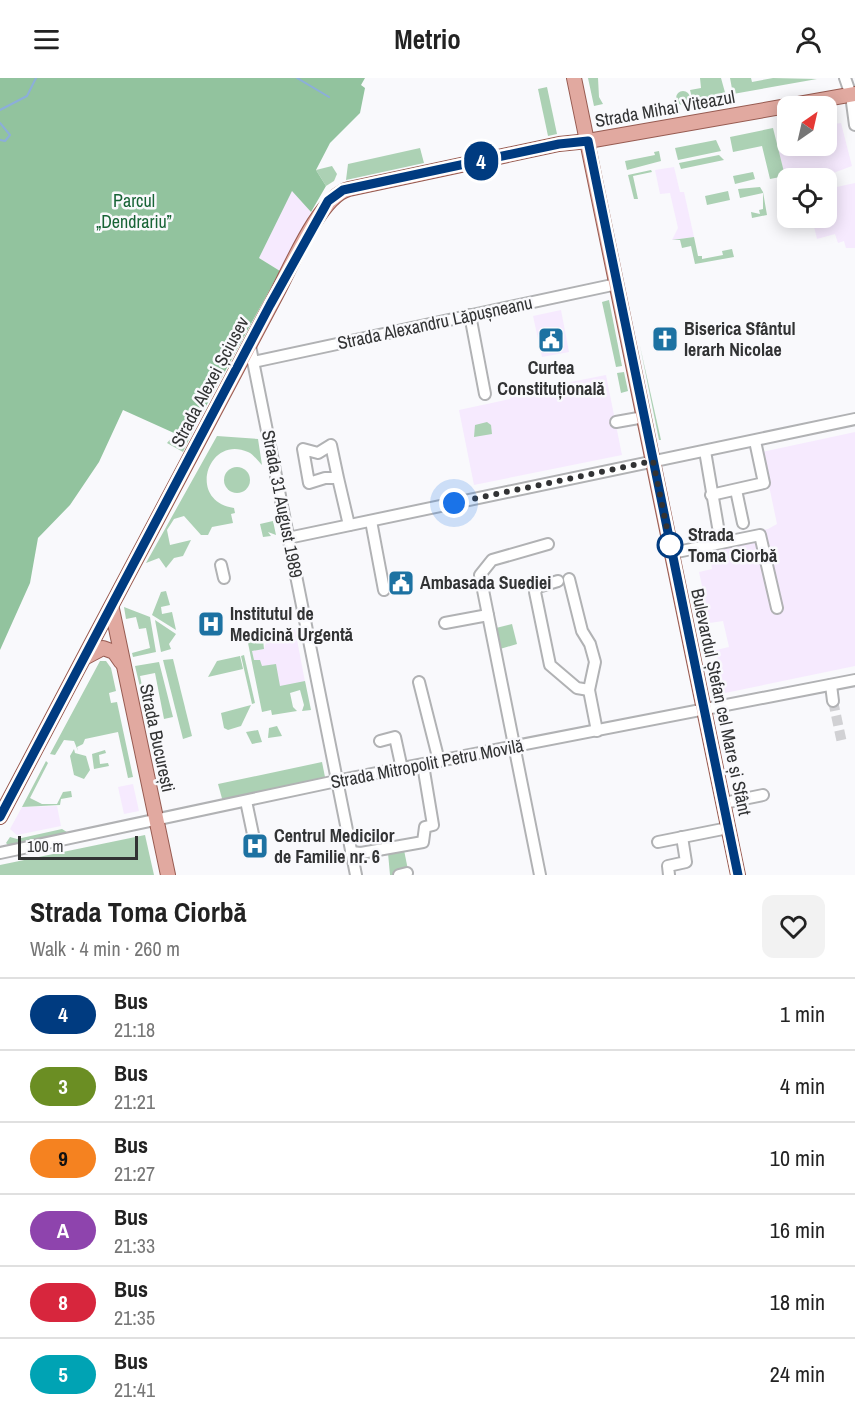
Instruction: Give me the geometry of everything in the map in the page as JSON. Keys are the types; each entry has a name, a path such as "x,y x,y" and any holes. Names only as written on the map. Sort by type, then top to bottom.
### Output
{"main road":[{"name":"Bulevardul Ștefan cel Mare și Sfânt","path":"574,78 738,875"},
{"name":"Strada Mihai Viteazul","path":"588,141 853,94"},
{"name":"Strada Alexei Șciusev","path":"0,818 319,217 338,193 559,144 588,141"},
{"name":"Strada București","path":"112,609 168,875"},
{"path":"84,658 94,650 107,649 117,655 124,669"}],"street":[{"path":"845,78 853,94 855,125"},
{"name":"Strada Alexandru Lăpușneanu","path":"253,362 617,284"},
{"path":"470,315 485,394"},
{"name":"Strada 31 August 1989","path":"250,346 337,781 350,859 356,875"},
{"path":"616,422 644,417"},
{"path":"288,538 855,418"},
{"path":"711,495 764,483 755,441"},
{"path":"705,451 718,527"},
{"path":"338,478 349,525"},
{"path":"736,490 743,523"},
{"path":"371,521 384,590"},
{"path":"672,553 760,535 777,608"},
{"path":"540,875 480,575 492,560 548,544"},
{"path":"221,565 224,578"},
{"path":"569,579 582,631 590,644 595,662 589,690 597,732"},
{"path":"558,581 538,587 535,592 550,665 577,688 589,690"},
{"path":"445,623 488,615"},
{"name":"Strada Mitropolit Petru Movilă","path":"0,853 337,781 855,680"},
{"path":"419,682 439,762"},
{"path":"831,685 833,701"},
{"path":"380,741 395,734 402,769"},
{"path":"350,859 362,853 423,842 425,826 433,825 423,765"},
{"path":"427,790 433,801"},
{"path":"724,803 763,795"},
{"path":"246,801 254,839"},
{"path":"658,842 729,828"},
{"path":"669,875 668,866 686,862 682,837"}],"shaded area":[{"path":"841,123 852,166 837,172 837,168 783,168 780,156 837,156 837,124"},
{"path":"674,167 680,192 684,192 694,237 672,240 678,228 670,193 660,194 655,170"},
{"path":"855,183 855,248 846,248 844,241 838,243 835,234 817,239 814,228 837,228 837,187"},
{"path":"292,190 311,212 280,271 259,258"},
{"name":"Curtea Constituțională","path":"561,310 569,352 542,357 533,316"},
{"path":"606,375 622,455 474,485 459,410 510,399 510,394"},
{"path":"855,432 855,666 725,693 716,650 729,647 723,621 710,623 699,572 712,569 710,557 703,558 701,550 744,541 742,533 768,529 777,524 762,452"},
{"path":"295,629 306,687 261,694 252,651 264,649 267,639 275,633"},
{"path":"133,784 139,811 124,814 118,787"},
{"path":"57,806 61,826 17,835 10,829 22,807"}],"green space":[{"name":"Parcul „Dendrariu”","path":"0,78 365,78 361,85 365,88 360,113 330,143 316,170 326,186 311,212 292,191 259,258 280,271 199,419 181,427 174,433 123,410 99,462 70,505 38,538 30,583 0,650"},
{"path":"588,78 598,78 599,97 603,104 594,106"},
{"path":"700,78 721,78 726,96 693,102 690,90 701,88"},
{"path":"730,78 751,78 752,82 773,78 817,79 733,94"},
{"path":"547,87 557,134 548,136 538,89"},
{"path":"683,91 688,93 690,98 688,103 683,105 678,103 676,98 678,93"},
{"path":"773,128 777,156 780,156 783,168 777,168 777,178 770,179 762,146 733,152 730,137"},
{"path":"716,140 721,151 678,160 675,148"},
{"path":"420,148 424,163 346,180 348,164"},
{"path":"659,151 661,161 627,170 625,161 655,155 654,152"},
{"path":"719,155 724,160 681,169 679,163"},
{"path":"332,166 337,174 334,181 326,186 316,170"},
{"path":"651,170 652,172 633,176 638,199 634,199 628,175"},
{"path":"753,172 755,179 735,184 733,176"},
{"path":"760,187 763,192 767,215 752,218 751,212 760,214 759,210 763,209 763,193 740,198 738,189"},
{"path":"728,191 730,200 707,205 705,196"},
{"path":"694,237 698,256 702,256 702,259 723,255 722,251 732,249 734,257 695,264 691,246 682,248 680,240 672,240"},
{"path":"609,300 622,366 616,367 602,302"},
{"path":"640,346 661,440 659,440"},
{"path":"624,372 628,391 621,393 617,373"},
{"path":"199,419 183,452 167,443 181,427"},
{"path":"487,422 491,425 492,434 474,437 475,425"},
{"path":"217,436 258,439 262,465 250,453 234,449 222,452 213,460 208,471 207,482 210,494 219,503 234,508 235,513 231,514 233,523 212,527 208,535 201,535 184,516 174,519 167,530 170,545 191,540 183,556 174,558 166,568 159,558 146,563"},
{"path":"237,467 246,471 250,480 246,489 237,493 228,489 224,480 228,471"},
{"path":"273,521 276,535 268,532 271,536 263,537 260,524"},
{"path":"166,591 170,605 161,607 162,614 172,612 176,630 152,615 161,592"},
{"path":"124,607 150,617 156,652 133,657 132,653 150,648 146,628 139,629 136,617 126,619"},
{"path":"155,620 176,634 169,644 171,649 161,652"},
{"path":"512,624 517,644 500,649 496,628"},
{"path":"263,640 264,649 252,651 254,660 260,660 262,666 276,664 280,686 305,681 311,710 302,711 304,705 300,690 290,693 293,707 297,711 272,715 271,710 262,712 248,643"},
{"path":"244,655 255,703 252,704 241,656"},
{"path":"240,656 243,669 208,677 217,661"},
{"path":"173,659 192,736 183,739 163,660"},
{"path":"100,661 106,661 111,668 116,691 109,693 111,703 117,702 133,777 128,778 118,732 85,739 83,744 77,747 78,751 74,741 64,740 55,755 50,754"},
{"path":"159,662 173,717 164,719 155,673 140,676 142,686 140,687 135,666"},
{"path":"251,705 241,726 228,730 224,728 221,713"},
{"path":"277,726 282,736 268,738 269,728"},
{"path":"258,730 262,742 252,744 246,732"},
{"path":"74,749 75,753 86,756 90,770 84,779 74,775 70,756"},
{"path":"105,750 106,753 99,755 100,764 108,763 109,766 94,769 92,754"},
{"path":"46,761 48,763 30,798 42,804 57,804 63,792 71,791 72,797 61,799 60,805 22,807"},
{"path":"322,762 326,782 223,802 218,784"},
{"path":"62,829 70,834 9,846 6,843 10,837 17,839"},
{"path":"145,835 154,875 0,875 0,865"},
{"path":"404,850 409,875 390,875 388,853"}],"waterway":[{"path":"0,110 27,96 36,78"},
{"path":"297,78 329,97"},
{"path":"0,123 10,135 5,141 0,140"}],"tunnel":[{"path":"833,701 842,743"}],"bus line":[{"name":"4","path":"0,817 112,609 270,305 328,201 343,190 559,144 588,141 738,875"}],"place":[{"name":"Biserica Sfântul Ierarh Nicolae","path":"665,339"},
{"name":"Curtea Constituțională","path":"551,340"},
{"name":"Strada Toma Ciorbă","path":"670,545"},
{"name":"Ambasada Suediei","path":"401,583"},
{"name":"Institutul de Medicină Urgentă","path":"211,624"},
{"name":"Centrul Medicilor de Familie nr. 6","path":"255,846"}],"route":[{"path":"454,503 653,461 672,553 670,545"}]}
